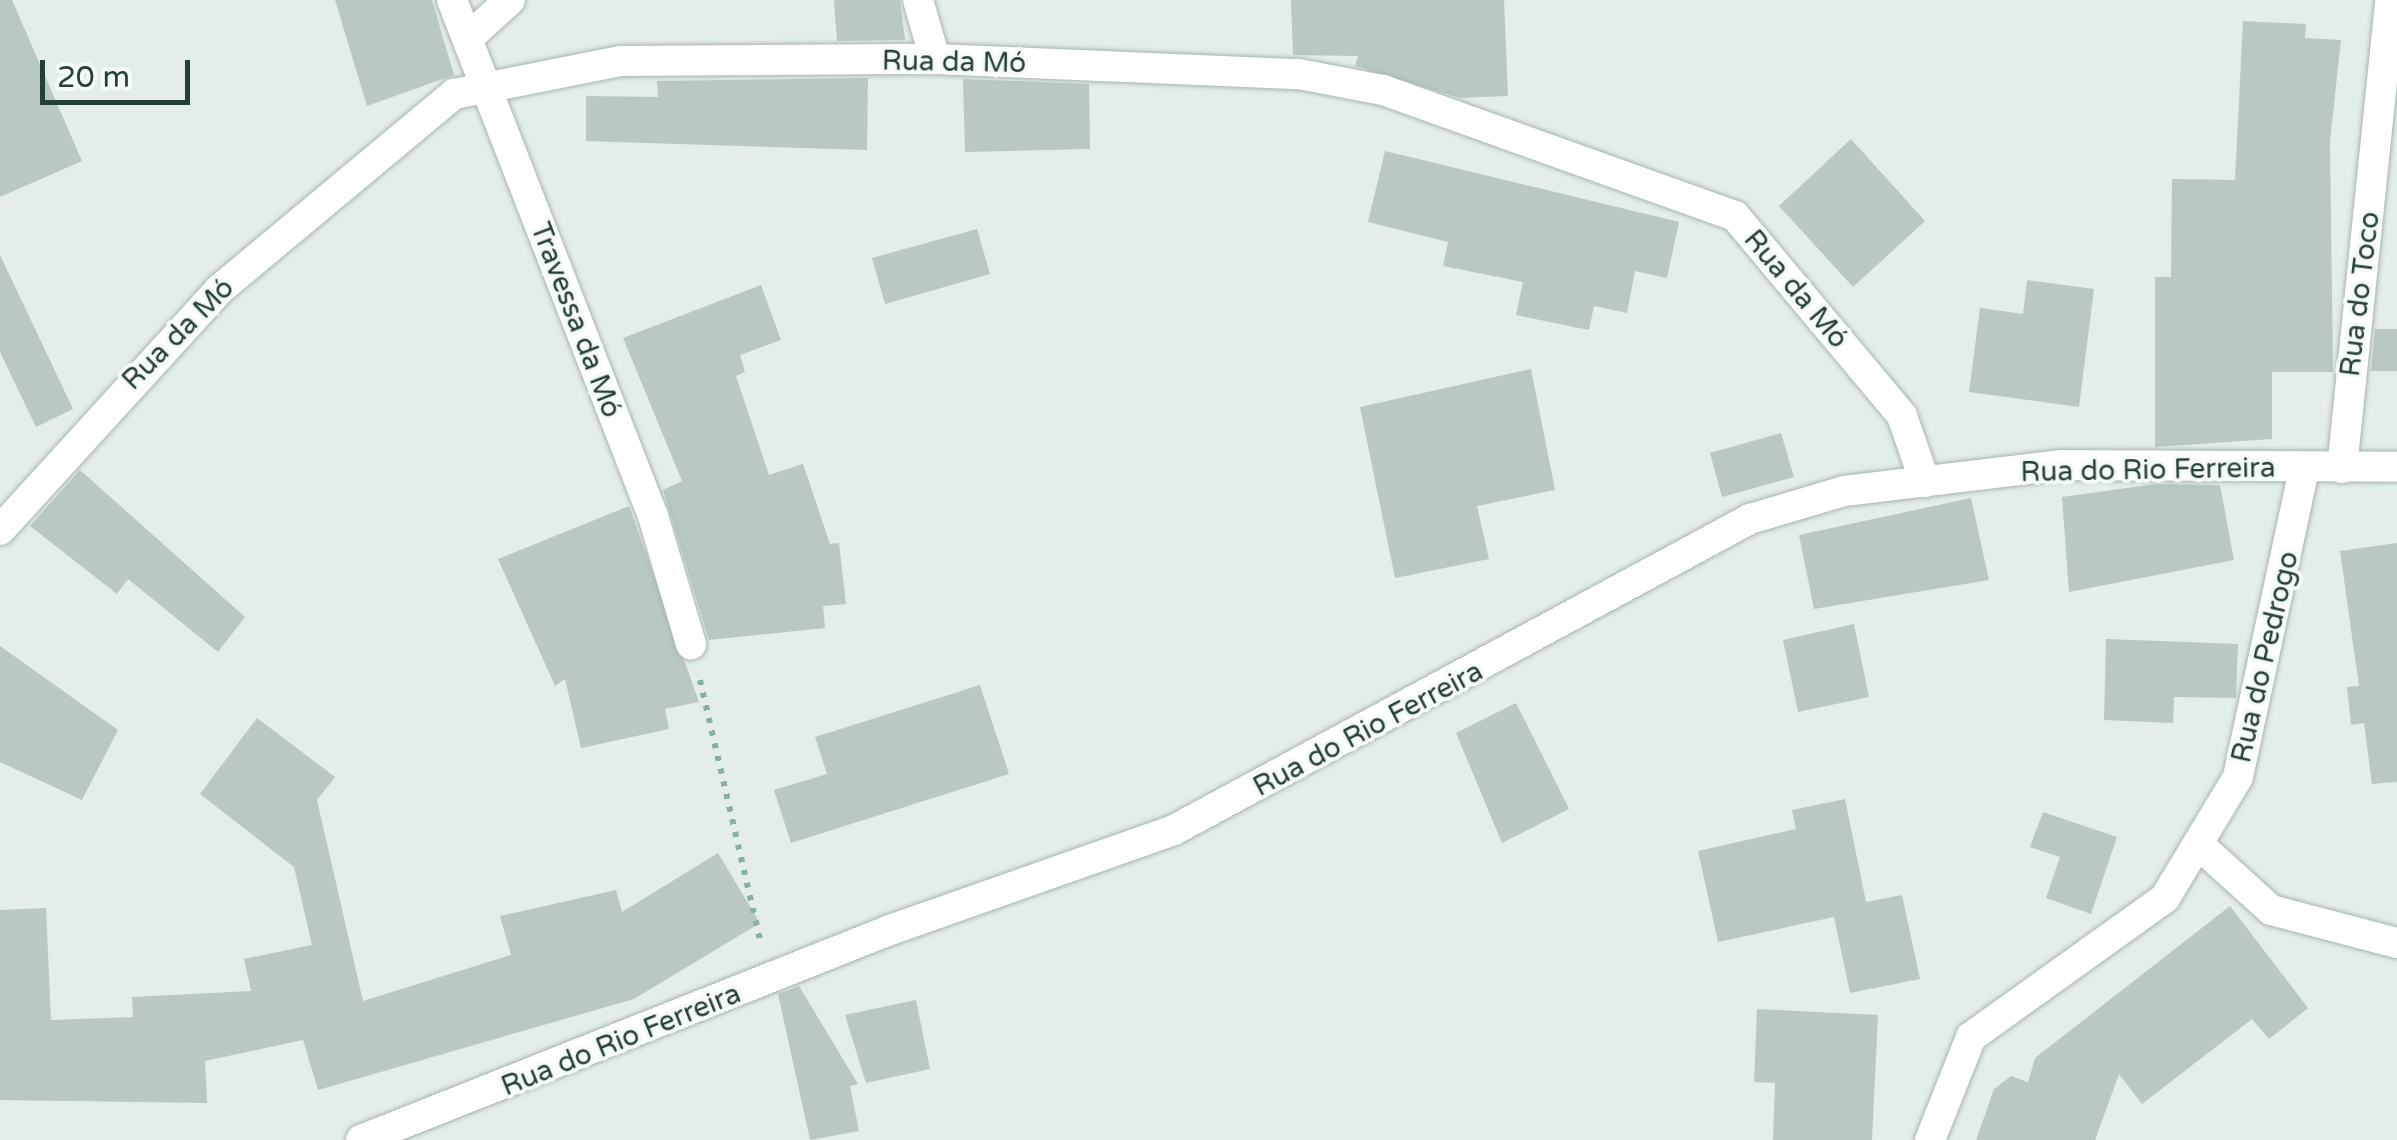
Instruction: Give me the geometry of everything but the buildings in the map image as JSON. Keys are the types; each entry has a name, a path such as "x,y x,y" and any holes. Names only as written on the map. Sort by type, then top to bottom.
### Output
{"street":[{"name":"Travessa da Mó","path":"452,0 652,516 692,644"},
{"path":"469,38 510,0"},
{"path":"918,0 935,59"},
{"name":"Rua do Toco","path":"2342,468 2390,0"},
{"name":"Rua da Mó","path":"0,530 220,289 454,94 483,81 620,60 935,59 1299,74 1383,90 1735,216 1902,416 1924,482"},
{"name":"Rua do Rio Ferreira","path":"361,1140 769,980 1174,830 1750,519 1844,491 2062,466 2397,467"},
{"name":"Rua do Pedrogo","path":"1930,1140 1971,1037 2165,898 2238,777 2304,468"},
{"path":"2198,844 2271,910 2397,942"}],"path":[{"path":"692,644 769,980"}]}
